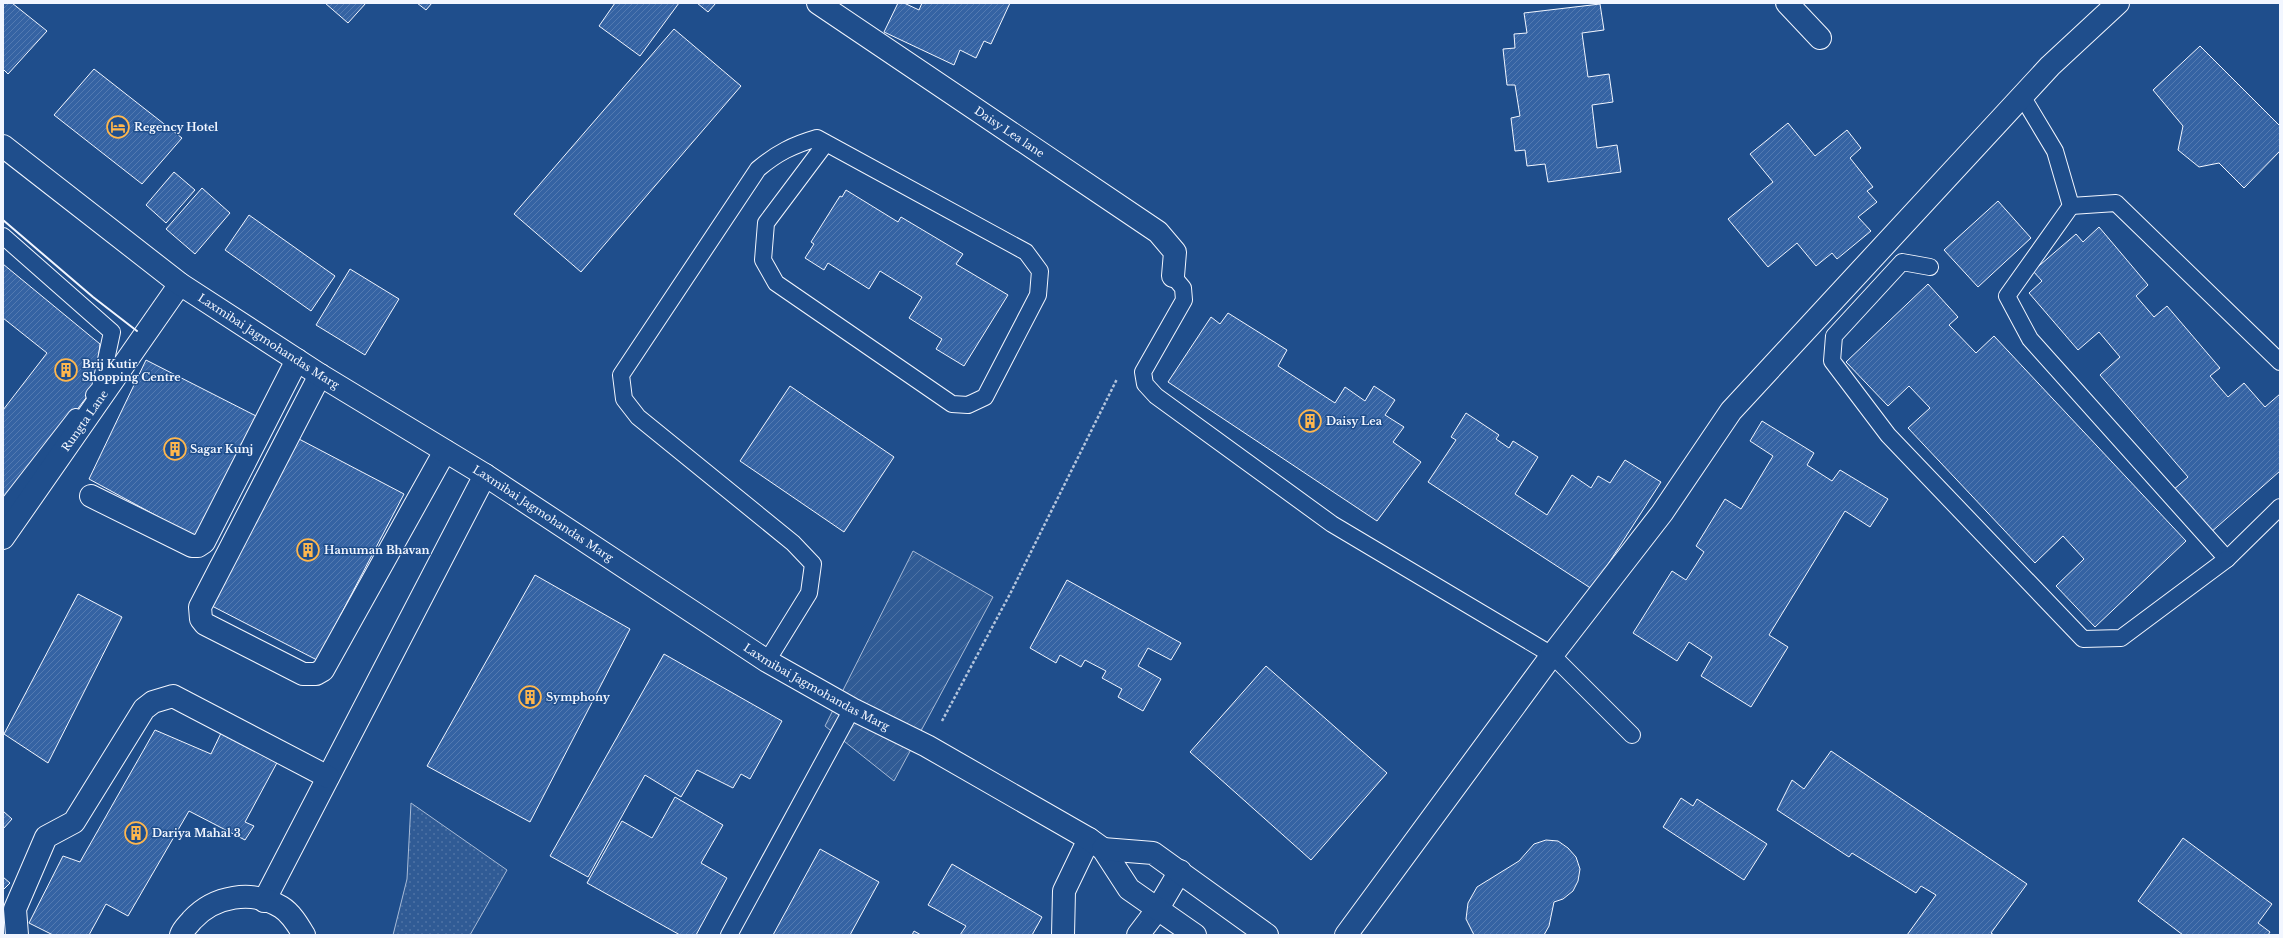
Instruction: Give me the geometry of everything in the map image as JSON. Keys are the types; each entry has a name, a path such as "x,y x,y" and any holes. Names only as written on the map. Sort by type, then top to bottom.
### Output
{"street":[{"name":"Daisy Lea lane","path":"818,3 1158,232 1175,252 1173,276"},
{"path":"1787,3 1820,38"},
{"path":"1346,935 1552,655 1662,512 1731,411 2050,66 2118,3"},
{"name":"Laxmibai Jagmohandas Marg","path":"3,146 180,284 320,375 485,475 767,661 852,709 927,746 1096,844 1153,854 1180,871 1268,935"},
{"name":"Rungta Lane","path":"3,538 180,284"},
{"path":"91,496 192,546 198,546 204,542 297,360"},
{"path":"320,375 200,607 201,619 205,624 303,674 316,674 323,670 445,451"},
{"path":"264,900 485,475"},
{"path":"17,935 14,918 15,909 46,837 74,822 144,709 153,702 173,696 328,777"},
{"path":"1063,935 1064,891 1096,844"},
{"name":"Laxmibai Jagmohandas Marg","path":"1096,844 1129,889 1157,910 1195,935"},
{"path":"1138,935 1157,910 1180,871"},
{"path":"181,935 201,910 226,898 254,897 282,907 297,922 304,935"}],"lane":[{"path":"2022,96 2055,151 2071,206"},
{"path":"767,661 809,593 813,564 793,543 638,417 624,399 621,375 758,169 776,154 796,144 817,138 1026,252 1040,271 1038,295 985,397 968,405 952,404 776,283 763,260 766,223 826,143"},
{"path":"2071,206 2116,203 2280,362"},
{"path":"2071,206 2007,296 2030,338 2227,559"},
{"path":"3,236 112,332 100,388 43,458 3,511"},
{"path":"1930,267 1902,262 1834,336 1832,361 1888,435 2083,639 2121,638 2227,559 2280,507"},
{"path":"1173,276 1183,288 1184,300 1143,372 1145,384 1156,396 1332,524 1552,655 1632,735"},
{"path":"729,935 852,709"}],"path":[{"path":"952,704 1118,376"}],"shaded area":[{"path":"913,551 993,597 894,781 825,726"},
{"path":"411,803 507,870 470,935 393,935 407,879"}],"building":[{"path":"3,3 12,3 47,31 8,74 3,69"},
{"path":"325,3 366,3 348,23"},
{"path":"417,3 432,3 426,10"},
{"path":"615,3 679,3 640,56 599,26"},
{"path":"697,3 716,3 708,12"},
{"path":"898,3 904,3 919,10 922,3 1010,3 991,44 984,41 976,58 960,50 954,65 884,32"},
{"path":"1600,4 1604,30 1582,33 1588,77 1609,74 1613,102 1592,105 1597,148 1617,145 1621,172 1548,182 1545,164 1527,166 1525,150 1515,151 1511,118 1520,116 1515,85 1507,85 1503,49 1515,48 1514,34 1527,33 1524,13"},
{"path":"674,29 741,86 581,272 514,214"},
{"path":"2200,46 2280,126 2280,151 2244,188 2219,163 2199,167 2178,150 2183,126 2153,90"},
{"name":"Regency Hotel","path":"94,69 182,138 142,184 54,115"},
{"path":"1788,123 1815,156 1847,130 1861,148 1850,158 1873,187 1867,191 1877,202 1858,217 1871,231 1837,259 1832,253 1816,266 1797,243 1768,267 1728,219 1773,182 1750,154"},
{"path":"174,172 195,190 166,223 146,205"},
{"path":"202,188 230,213 195,254 166,229"},
{"path":"846,190 898,222 901,217 963,254 956,264 1008,295 964,366 936,349 942,339 909,318 922,297 880,271 869,289 828,263 824,270 805,258 814,244 811,242 840,196 842,197"},
{"path":"1998,201 2031,238 1978,287 1944,250"},
{"path":"249,215 335,276 311,311 225,250"},
{"path":"2099,227 2148,285 2136,296 2154,317 2167,306 2220,368 2210,376 2228,397 2244,383 2265,407 2280,394 2280,471 2209,534 2172,491 2188,477 2100,375 2120,357 2099,332 2078,350 2029,293 2042,281 2033,271 2076,234 2083,242"},
{"name":"Brij Kutir Shopping Centre","path":"3,264 100,344 95,386 3,507 3,410 47,353 3,318"},
{"path":"350,269 399,299 365,355 316,325"},
{"path":"1928,284 1958,317 1949,325 1976,353 1994,336 2186,541 2095,627 2056,586 2084,559 2063,536 2035,563 1908,428 1930,408 1909,386 1888,406 1846,362"},
{"name":"Daisy Lea","path":"1228,313 1287,350 1278,366 1335,403 1345,387 1365,401 1374,386 1395,400 1385,415 1404,427 1393,442 1421,462 1377,521 1168,382 1211,317 1220,324"},
{"name":"Sagar Kunj","path":"146,360 262,419 201,540 89,479"},
{"path":"790,386 894,457 844,532 740,461"},
{"path":"1466,413 1499,435 1496,439 1509,448 1513,441 1538,457 1515,494 1547,515 1572,475 1591,488 1598,476 1610,483 1625,460 1661,482 1592,589 1428,482 1456,440 1451,437"},
{"path":"1762,421 1814,453 1807,465 1832,481 1840,470 1888,499 1870,527 1845,511 1769,635 1788,647 1751,707 1701,676 1712,657 1689,642 1677,661 1633,633 1672,571 1686,580 1704,552 1696,546 1725,499 1741,509 1773,456 1750,441"},
{"name":"Hanuman Bhavan","path":"299,439 404,494 317,660 212,606"},
{"name":"Symphony","path":"535,575 630,629 530,822 427,766"},
{"path":"1067,580 1181,643 1171,660 1148,648 1138,666 1161,679 1143,711 1118,697 1122,689 1102,678 1106,671 1085,660 1081,667 1060,655 1056,663 1030,648"},
{"path":"78,594 122,617 48,763 4,734"},
{"path":"664,654 782,721 750,779 741,774 733,788 697,770 681,797 645,775 588,877 550,856"},
{"path":"1266,666 1387,773 1311,860 1190,752"},
{"name":"Dariya Mahal 3","path":"155,730 211,754 222,731 279,759 245,822 254,826 245,840 189,811 128,916 106,904 89,935 53,935 29,923 63,856 80,862"},
{"path":"1831,751 2027,884 1991,933 1994,935 1907,935 1936,895 1921,886 1916,893 1852,853 1849,857 1777,810 1792,780 1804,789"},
{"path":"675,797 723,825 701,863 727,878 696,935 680,935 587,883 622,821 652,838"},
{"path":"1681,798 1693,806 1697,799 1767,844 1744,880 1663,827"},
{"path":"3,811 12,819 3,829"},
{"path":"2183,838 2272,904 2258,923 2270,932 2268,935 2183,935 2138,901"},
{"path":"1546,840 1558,841 1568,848 1576,857 1580,869 1578,881 1573,891 1563,899 1554,902 1549,926 1544,935 1474,935 1466,919 1468,903 1477,887 1519,861 1534,844"},
{"path":"820,849 879,882 850,935 773,935"},
{"path":"952,864 1042,917 1032,935 960,935 966,926 928,905"},
{"path":"3,877 10,883 3,890"},
{"path":"914,931 921,935 912,935"}],"wall":[{"path":"3,220 93,297 137,331"}],"place":[{"name":"Regency Hotel","path":"118,127"},
{"name":"Brij Kutir Shopping Centre","path":"66,370"},
{"name":"Daisy Lea","path":"1310,421"},
{"name":"Sagar Kunj","path":"175,449"},
{"name":"Hanuman Bhavan","path":"308,550"},
{"name":"Symphony","path":"530,697"},
{"name":"Dariya Mahal 3","path":"136,833"}]}
